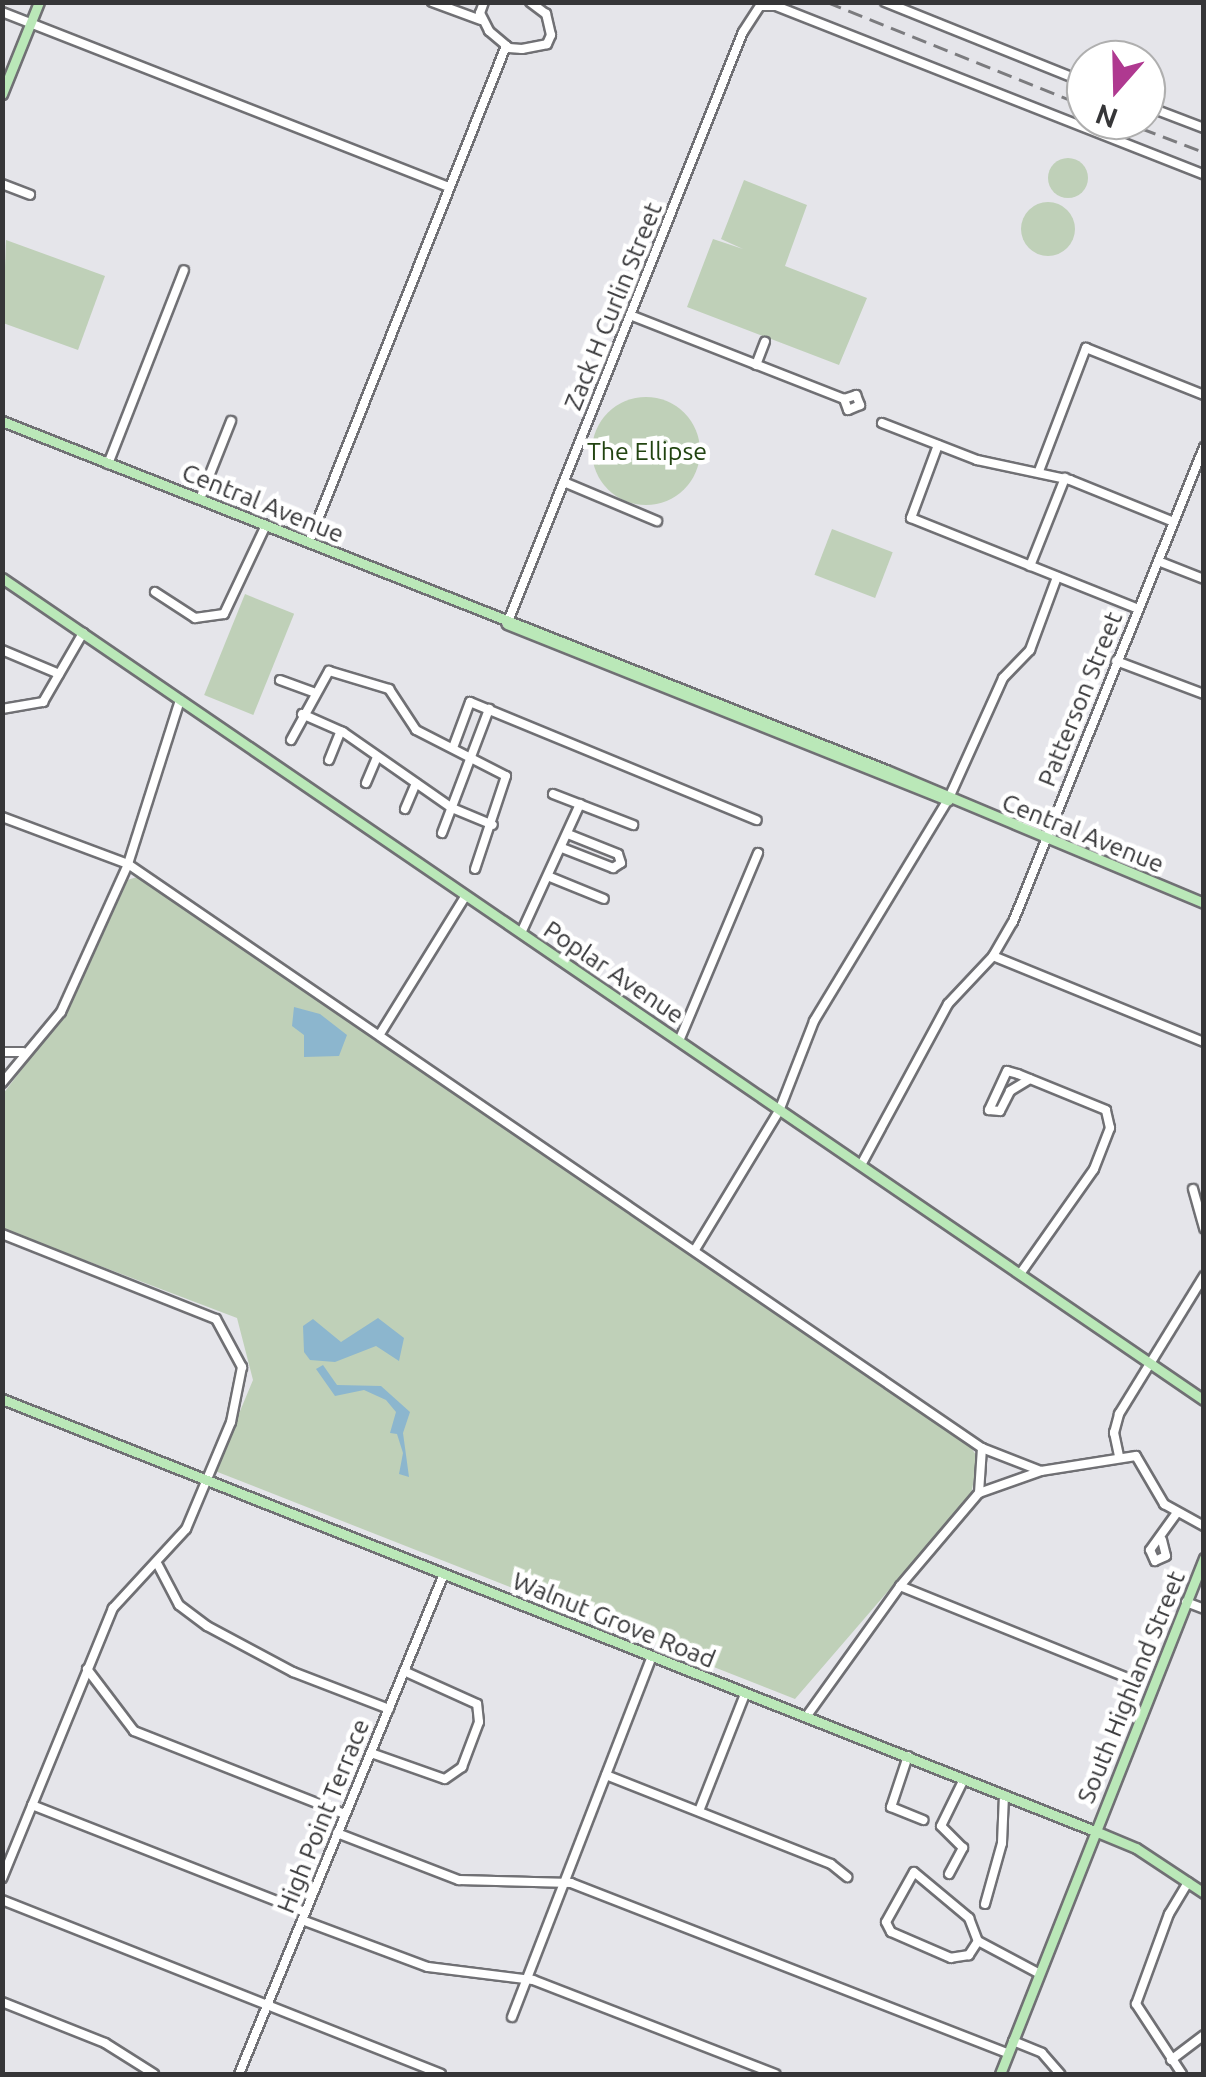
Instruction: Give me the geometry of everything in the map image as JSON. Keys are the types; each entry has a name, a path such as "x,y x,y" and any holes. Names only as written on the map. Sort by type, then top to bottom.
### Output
{"main road":[{"path":"2,94 39,2"},
{"name":"Central Avenue","path":"2,421 1204,903"},
{"name":"Poplar Avenue","path":"2,578 1204,1400"},
{"name":"Walnut Grove Road","path":"2,1400 1095,1831 1204,1893"},
{"name":"South Highland Street","path":"1000,2074 1036,1972 1204,1558"}],"street":[{"path":"432,2 481,20 506,46 547,44 550,21 530,2"},
{"path":"481,20 484,2"},
{"path":"885,2 1066,75"},
{"name":"Zack H Curlin Street","path":"508,624 743,32 760,6 776,6 1204,175"},
{"path":"2,12 446,186"},
{"path":"309,542 446,186 506,46"},
{"path":"1166,114 1204,128"},
{"path":"2,184 30,195"},
{"path":"108,464 184,270"},
{"path":"630,315 844,399"},
{"path":"756,364 765,342"},
{"path":"1038,471 1086,348 1204,395"},
{"path":"200,499 231,421"},
{"path":"882,423 938,445 1064,478 1174,522"},
{"path":"938,445 911,518 1138,610"},
{"name":"Patterson Street","path":"861,1165 948,1004 993,956 1046,840 1204,447"},
{"path":"1030,566 1064,478"},
{"path":"564,482 656,521"},
{"path":"154,592 195,618 224,614 266,525"},
{"path":"1158,561 1204,579"},
{"path":"696,1248 778,1112 814,1020 948,800 1003,678 1030,650 1057,577"},
{"path":"2,709 43,702 83,632"},
{"path":"2,650 58,674"},
{"path":"1116,661 1204,694"},
{"path":"292,740 313,692 329,671 389,688 414,728 454,745 506,776 475,869"},
{"path":"280,680 313,692"},
{"path":"2,1083 23,1052 61,1012 128,864 180,700"},
{"path":"454,745 470,702 756,820"},
{"path":"442,833 489,710"},
{"path":"302,714 340,731 452,808 493,824"},
{"path":"329,760 340,731"},
{"path":"366,783 377,757"},
{"path":"405,809 416,783"},
{"path":"553,794 632,824"},
{"path":"522,934 580,804"},
{"path":"2,817 128,864 696,1248 982,1448 1041,1471"},
{"path":"562,848 613,868 622,863 618,854 568,834"},
{"path":"680,1041 758,854"},
{"path":"550,877 604,898"},
{"path":"380,1034 465,897"},
{"path":"993,956 1204,1042"},
{"path":"2,1052 23,1052"},
{"path":"1020,1274 1094,1170 1110,1128 1106,1110 1030,1080 1002,1073 988,1110 1000,1112 1010,1091 1030,1080"},
{"path":"1193,1189 1204,1228"},
{"path":"2,1234 216,1319 242,1367 231,1422 182,1536 158,1564 116,1601 2,1878"},
{"path":"1119,1456 1115,1425 1148,1361 1204,1276"},
{"path":"979,1493 982,1448"},
{"path":"806,1717 900,1586 979,1493 1041,1471 1119,1456 1141,1459 1156,1494 1176,1514 1204,1526"},
{"path":"1162,1540 1176,1514"},
{"path":"158,1564 179,1604 207,1626 293,1672 388,1709"},
{"name":"High Point Terrace","path":"239,2074 444,1574"},
{"path":"900,1586 1130,1678"},
{"path":"1186,1602 1204,1609"},
{"path":"512,2017 652,1656"},
{"path":"88,1669 134,1731 345,1814"},
{"path":"370,1752 449,1778 462,1766 479,1709 468,1696 404,1670"},
{"path":"699,1811 745,1694"},
{"path":"908,1756 891,1807 924,1820"},
{"path":"606,1775 832,1864 846,1877"},
{"path":"949,1874 963,1848 941,1826 964,1779"},
{"path":"985,1904 1002,1843 1004,1795"},
{"path":"32,1805 422,1966 526,1979 774,2074"},
{"path":"337,1833 460,1880 564,1882 1008,2053"},
{"path":"978,1941 970,1955 951,1958 891,1932 886,1922 908,1874 959,1908 978,1941 1036,1972"},
{"path":"1182,2074 1136,2004 1169,1914 1188,1882"},
{"path":"2,1900 441,2074"},
{"path":"2,2002 99,2040 154,2074"},
{"path":"1172,2060 1204,2035"},
{"path":"1013,2041 1042,2053 1060,2074"}],"green space":[{"path":"1068,158 1082,164 1088,178 1082,192 1068,198 1054,192 1048,178 1054,164"},
{"path":"744,180 807,205 785,266 867,298 839,365 687,307 713,239 743,249 721,239"},
{"path":"1048,202 1067,210 1075,229 1067,248 1048,256 1029,248 1021,229 1029,210"},
{"path":"6,240 105,276 78,350 3,323"},
{"name":"The Ellipse","path":"646,397 667,401 684,413 696,430 700,451 696,472 684,489 667,501 646,505 625,501 608,489 596,472 592,451 596,430 608,413 625,401"},
{"path":"832,529 893,552 875,598 814,575"},
{"path":"245,594 294,614 253,715 204,695"},
{"path":"137,877 968,1443 978,1458 971,1495 795,1699 215,1471 253,1380 237,1318 3,1229 3,1094 64,1014 121,882"}],"water":[{"path":"294,1007 320,1014 347,1035 339,1056 304,1057 304,1035 292,1026"},
{"path":"378,1318 404,1338 399,1361 376,1346 335,1362 310,1360 304,1352 303,1326 313,1319 341,1342"},
{"path":"323,1365 337,1385 381,1386 410,1412 403,1433 409,1477 399,1474 403,1453 397,1434 390,1433 396,1412 386,1400 364,1390 335,1396 316,1369"}],"railway":[{"path":"827,2 1066,98"},
{"path":"1166,138 1204,152"}]}
